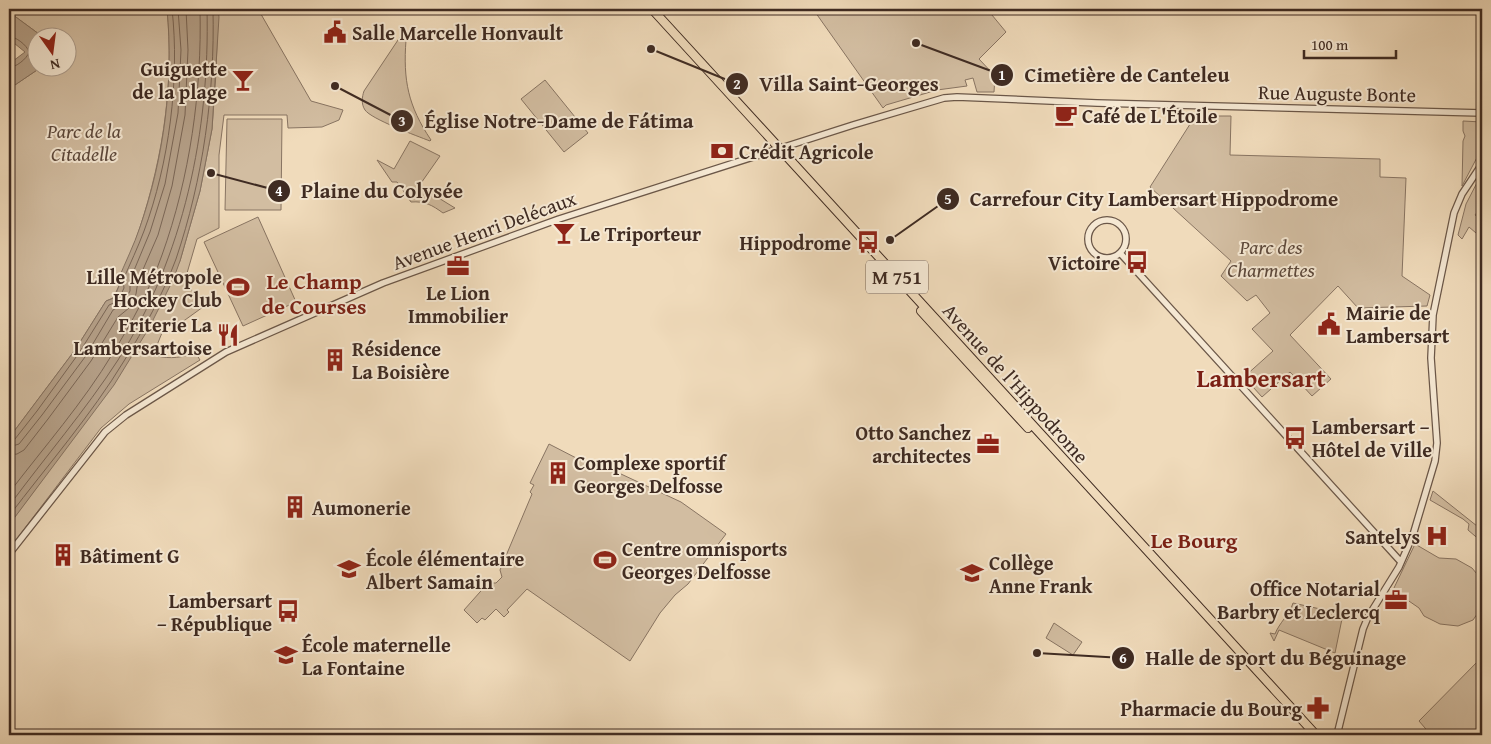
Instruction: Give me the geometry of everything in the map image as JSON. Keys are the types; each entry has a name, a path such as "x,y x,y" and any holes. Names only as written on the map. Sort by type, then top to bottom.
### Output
{"main road":[{"name":"Avenue de l'Hippodrome","path":"645,9 778,150 1316,735"},
{"name":"Avenue de l'Hippodrome","path":"652,9 1309,735"}],"street":[{"name":"Rue Auguste Bonte","path":"778,150 853,125 952,97 1158,105 1482,113"},
{"name":"Avenue Henri Delécaux","path":"26,532 105,432 126,415 212,359 383,283 420,269 559,219 778,150"},
{"path":"1337,735 1364,626 1401,562 1417,525 1436,458 1431,362 1433,315 1457,205 1482,164"},
{"path":"1103,221 1111,221 1122,228 1126,235 1126,241 1120,253 1106,258 1098,256 1092,251 1088,236 1096,224 1103,221"},
{"path":"1120,253 1401,562"},
{"path":"9,554 26,532"},
{"path":"9,558 26,532"}],"green space":[{"name":"Parc de la Citadelle","path":"9,9 167,9 169,69 164,128 152,187 119,285 113,298 106,301 75,350 9,438 9,89 28,76 28,78 78,78 78,28 31,28 9,12"},
{"path":"218,9 258,9 311,101 343,110 339,120 322,127 288,128 287,115 224,115 219,155 219,228 197,239 185,280 203,307 178,325 166,323 155,350 158,352 157,356 167,357 181,357 195,352 200,360 129,404 101,428 9,549 10,523 40,483 180,261 200,191 212,129"},
{"path":"813,9 987,9 1006,32 979,59 995,76 994,92 977,92 973,78 965,80 967,86 937,90 886,105 883,108"},
{"path":"403,36 406,40 405,68 412,104 430,141 376,118 365,110 363,105 364,91 400,37"},
{"path":"545,80 588,133 564,152 521,99"},
{"name":"Parc des Charmettes","path":"1199,116 1231,116 1230,155 1380,159 1380,177 1406,178 1402,276 1430,295 1427,306 1358,308 1338,286 1290,335 1331,379 1312,396 1290,372 1262,397 1244,377 1273,351 1252,329 1270,313 1256,295 1247,301 1221,276 1231,261 1150,187 1192,121"},
{"path":"227,119 282,119 281,210 225,210"},
{"path":"1463,121 1482,122 1482,138 1480,141 1482,142 1482,148 1462,186 1463,141 1465,136"},
{"path":"410,141 440,156 419,186 455,208 443,213 428,204 411,202 397,182 392,182 377,160 394,169"},
{"path":"1482,173 1482,206 1475,215 1482,221 1482,226 1476,233 1469,227 1462,239 1458,235 1466,204"},
{"path":"258,217 296,302 243,326 204,242"},
{"name":"Centre omnisports Georges Delfosse","path":"549,444 582,461 591,462 621,474 681,502 726,534 688,584 675,595 660,613 630,661 527,589 507,610 509,612 504,617 496,609 485,620 482,618 477,623 464,610 488,583 496,583 502,577 500,570 532,494 530,492 534,485 530,483"},
{"path":"1433,491 1482,530 1482,542 1468,530 1469,524 1463,519 1430,500"},
{"path":"1415,544 1439,558 1456,559 1472,568 1482,580 1482,607 1473,620 1458,626 1440,624 1424,616 1419,608 1393,590"},
{"path":"1293,603 1343,614 1335,653 1279,630 1274,641 1270,633 1275,634"},
{"path":"1054,623 1082,642 1073,655 1046,638"},
{"path":"1482,657 1482,735 1431,735 1419,721"}],"water":[{"path":"167,9 218,9 219,17 212,129 200,191 180,261 173,280 149,328 114,385 9,525 9,438 75,350 106,301 114,298 119,286 118,280 138,234 155,174 165,119 169,64"},
{"path":"9,12 31,28 28,28 28,76 9,89 9,64 25,52 9,39"}],"place":[{"name":"Salle Marcelle Honvault","path":"335,32"},
{"name":"Cimetière de Canteleu","path":"916,43"},
{"name":"Villa Saint-Georges","path":"651,49"},
{"name":"Guiguette de la plage","path":"243,80"},
{"name":"Église Notre-Dame de Fátima","path":"335,86"},
{"name":"Café de L'Étoile","path":"1066,115"},
{"name":"Crédit Agricole","path":"722,151"},
{"name":"Plaine du Colysée","path":"211,173"},
{"name":"Le Triporteur","path":"564,233"},
{"name":"Carrefour City Lambersart Hippodrome","path":"890,240"},
{"name":"Hippodrome","path":"868,242"},
{"name":"Victoire","path":"1137,262"},
{"name":"Le Lion Immobilier","path":"458,266"},
{"name":"Lille Métropole Hockey Club","path":"238,287"},
{"name":"Mairie de Lambersart","path":"1329,324"},
{"name":"Friterie La Lambersartoise","path":"228,335"},
{"name":"Résidence La Boisière","path":"335,360"},
{"name":"Lambersart – Hôtel de Ville","path":"1295,438"},
{"name":"Otto Sanchez architectes","path":"988,444"},
{"name":"Complexe sportif Georges Delfosse","path":"558,473"},
{"name":"Aumonerie","path":"295,507"},
{"name":"Santelys","path":"1437,536"},
{"name":"Bâtiment G","path":"63,555"},
{"name":"Centre omnisports Georges Delfosse","path":"605,560"},
{"name":"École élémentaire Albert Samain","path":"349,569"},
{"name":"Collège Anne Frank","path":"972,573"},
{"name":"Office Notarial Barbry et Leclercq","path":"1396,600"},
{"name":"Lambersart – République","path":"288,611"},
{"name":"Halle de sport du Béguinage","path":"1037,653"},
{"name":"École maternelle La Fontaine","path":"286,655"},
{"name":"Pharmacie du Bourg","path":"1318,708"}],"district":[{"name":"Le Champ de Courses","path":"314,294"},
{"name":"Lambersart","path":"1261,378"},
{"name":"Le Bourg","path":"1194,540"}]}
